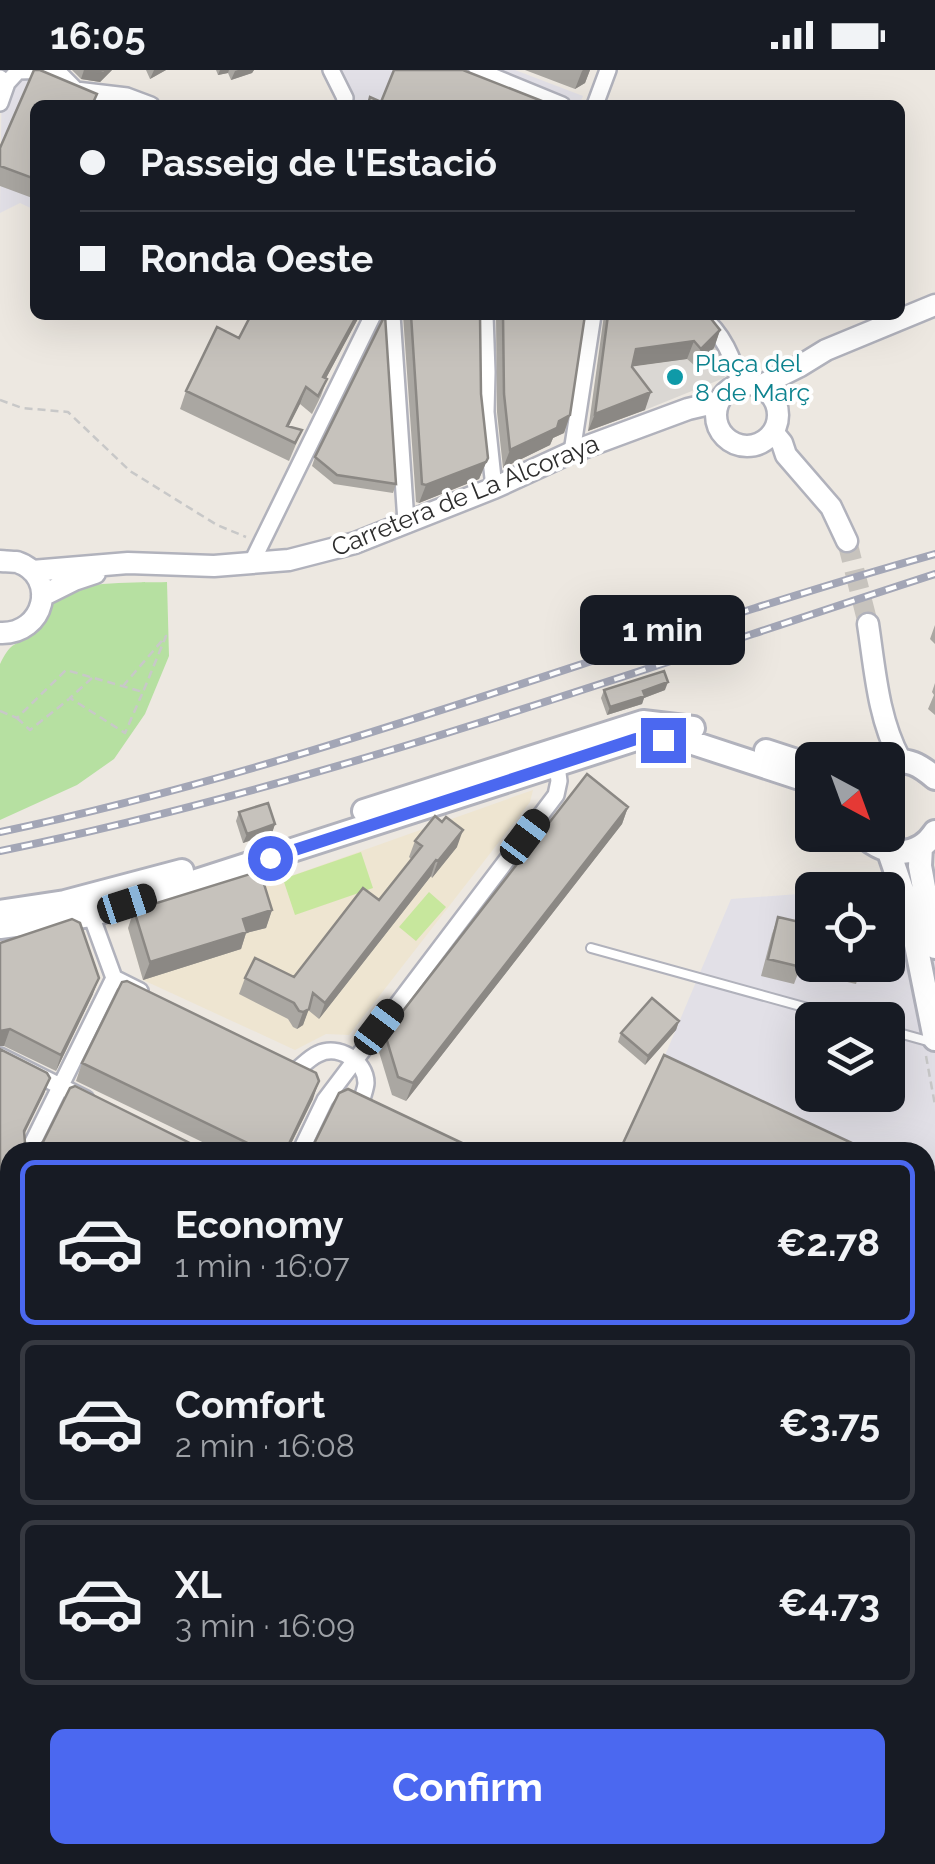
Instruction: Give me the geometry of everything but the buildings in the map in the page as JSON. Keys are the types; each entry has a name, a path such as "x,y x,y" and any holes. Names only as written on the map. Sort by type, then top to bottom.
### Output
{"main road":[{"path":"0,912 65,902 178,872 642,722 697,728 795,760"},
{"path":"0,928 91,916 636,739 690,742 795,776"},
{"path":"905,763 920,765 935,778"},
{"path":"905,851 928,839"},
{"path":"928,839 920,866 935,948"},
{"path":"889,852 909,910 935,1041"}],"street":[{"path":"0,103 4,80 18,71 56,70 76,90 138,100"},
{"path":"331,70 345,100"},
{"path":"477,70 550,100"},
{"path":"597,100 608,70"},
{"path":"905,317 935,305"},
{"path":"251,564 372,320"},
{"path":"392,320 406,522"},
{"path":"484,320 486,412 494,488"},
{"path":"572,452 592,320"},
{"path":"705,320 716,331 749,386 766,390 777,402"},
{"path":"800,366 777,402 778,420 767,438 749,446 736,445 725,438 717,412 724,393 800,366 826,350 899,320"},
{"name":"Carretera de La Alcoraya","path":"32,571 128,563 214,566 289,560 355,543 494,488 572,452 688,409 717,412"},
{"path":"767,438 782,443 786,456 832,507 846,541"},
{"path":"0,561 16,562 32,571 42,596 37,616 30,624 4,637"},
{"name":"Carretera de La Alcoraya","path":"42,596 74,580 128,563"},
{"path":"868,624 883,718 891,742"},
{"path":"317,1078 355,1059 556,795 557,766"},
{"path":"91,916 114,978 147,995"},
{"path":"33,1142 114,978"},
{"path":"305,1142 325,1100 317,1078 320,1052 338,1052 355,1059 363,1069 367,1085 362,1099"},
{"path":"0,1056 94,1102"},
{"path":"282,1061 380,1108"}],"lane":[{"path":"591,948 795,1004"},
{"path":"905,1034 935,1041"}],"path":[{"path":"0,400 22,408 68,412 130,472 216,525 261,543"},
{"path":"70,698 125,733 166,636 123,686"},
{"path":"17,718 66,670 143,692"},
{"path":"0,711 17,718 30,730 93,678"}],"shaded area":[{"path":"2,70 28,74 51,86 107,100 30,100 30,208 20,203 0,213"},
{"path":"335,70 515,70 583,96 581,100 338,100"},
{"name":"Plaça del 8 de Març","path":"716,345 727,372 724,378 645,410 629,367 687,359 695,366"},
{"path":"533,790 530,802 349,1035 326,1034 295,1050 143,980 128,928 254,889"},
{"path":"935,884 935,1142 624,1142 731,899 795,894 795,982 905,982 905,886"}],"green space":[{"path":"167,582 169,656 145,714 114,759 77,785 0,820 0,664 8,650 38,629 55,599 69,591 111,583"},
{"path":"361,852 373,888 295,915 283,879"},
{"path":"429,892 446,907 416,941 399,927"}],"tunnel":[{"path":"847,541 868,624"}],"railway":[{"path":"0,832 237,773 935,554"},
{"path":"0,851 119,825 354,761 935,574"}],"place":[{"name":"Plaça del 8 de Març","path":"675,377"}],"route":[{"path":"270,858 636,739 663,740"}]}
